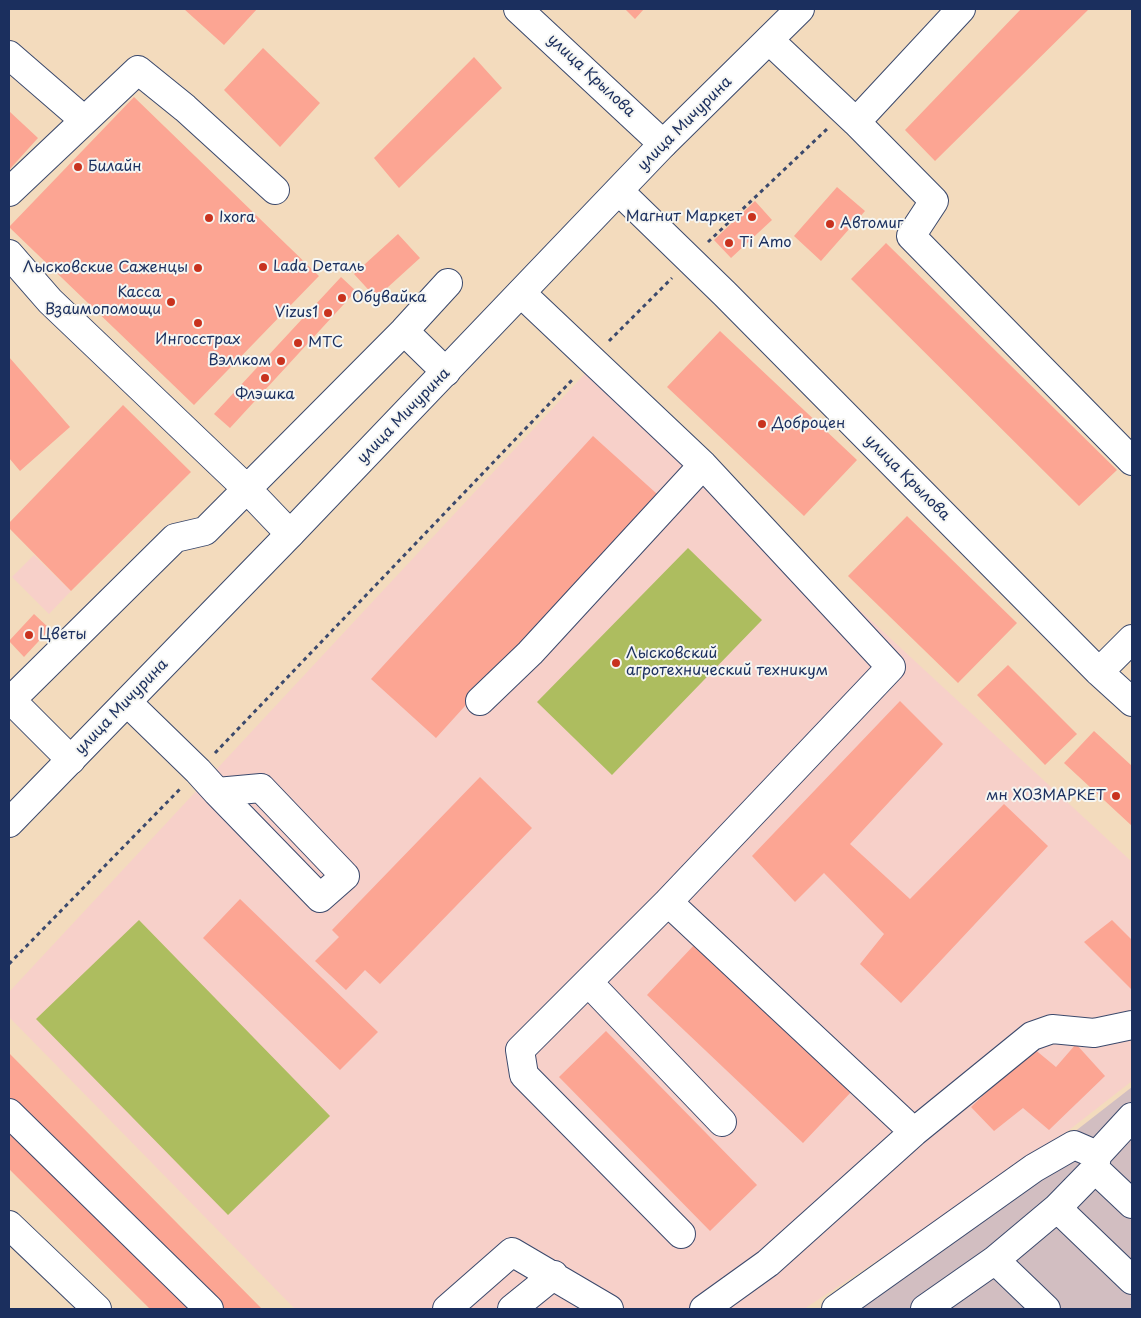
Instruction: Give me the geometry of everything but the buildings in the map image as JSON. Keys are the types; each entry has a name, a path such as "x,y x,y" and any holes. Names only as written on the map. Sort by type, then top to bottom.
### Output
{"main road":[{"name":"улица Мичурина","path":"9,823 290,534 663,144 800,9"},
{"path":"850,116 961,9"},
{"name":"улица Крылова","path":"530,12 663,144"},
{"path":"770,40 850,116 934,202 912,236 1127,447"},
{"path":"9,55 84,120"},
{"path":"9,192 138,70 185,108 275,190"},
{"name":"улица Крылова","path":"619,191 688,261 725,294 1132,702"},
{"path":"10,256 50,300 246,488 290,534"},
{"path":"71,760 10,702 174,538 205,531 404,331 448,283"},
{"path":"521,293 703,465 891,667 668,902 520,1050 524,1075 681,1234"},
{"path":"404,331 446,372"},
{"path":"480,701 530,653 703,465"},
{"path":"1100,672 1132,639"},
{"path":"127,702 198,771 217,792 320,898 345,876 261,788 217,792"},
{"path":"668,902 914,1132"},
{"path":"588,982 722,1122"},
{"path":"704,1309 768,1263 914,1132 1032,1036 1052,1029 1094,1034 1132,1025"},
{"path":"9,1112 209,1309"},
{"path":"933,1308 995,1260 1057,1208 1132,1117"},
{"path":"836,1309 1034,1168 1074,1145 1096,1162 1132,1204"},
{"path":"1057,1208 1132,1280"},
{"path":"9,1225 98,1309"},
{"path":"447,1309 512,1252 554,1275 607,1309"},
{"path":"995,1260 1046,1309"},
{"path":"512,1309 554,1275"}],"path":[{"path":"9,964 198,771 688,261 797,159 850,116"}],"shaded area":[{"name":"Лысковский агротехнический техникум","path":"594,364 1132,862 1132,1081 1037,1155 804,1309 295,1309 9,1017 9,992"},
{"path":"34,555 71,591 49,614 12,577"},
{"path":"1132,1087 1132,1309 847,1309"}],"green space":[{"path":"688,548 762,620 612,775 537,702"},
{"path":"139,920 330,1116 228,1215 36,1019"}],"place":[{"name":"Билайн","path":"78,167"},
{"name":"Магнит Маркет","path":"752,217"},
{"name":"Ixora","path":"209,218"},
{"name":"Автомиг","path":"830,224"},
{"name":"Ti Amo","path":"729,243"},
{"name":"Lada Dеталь","path":"263,267"},
{"name":"Лысковские Саженцы","path":"198,268"},
{"name":"Обувайка","path":"342,298"},
{"name":"Касса Взаимопомощи","path":"171,302"},
{"name":"Vizus1","path":"328,313"},
{"name":"Ингосстрах","path":"198,323"},
{"name":"МТС","path":"298,343"},
{"name":"Вэллком","path":"281,361"},
{"name":"Флэшка","path":"265,378"},
{"name":"Доброцен","path":"762,424"},
{"name":"Цветы","path":"29,635"},
{"name":"Лысковский агротехнический техникум","path":"616,663"},
{"name":"мн ХОЗМАРКЕТ","path":"1116,796"}]}
